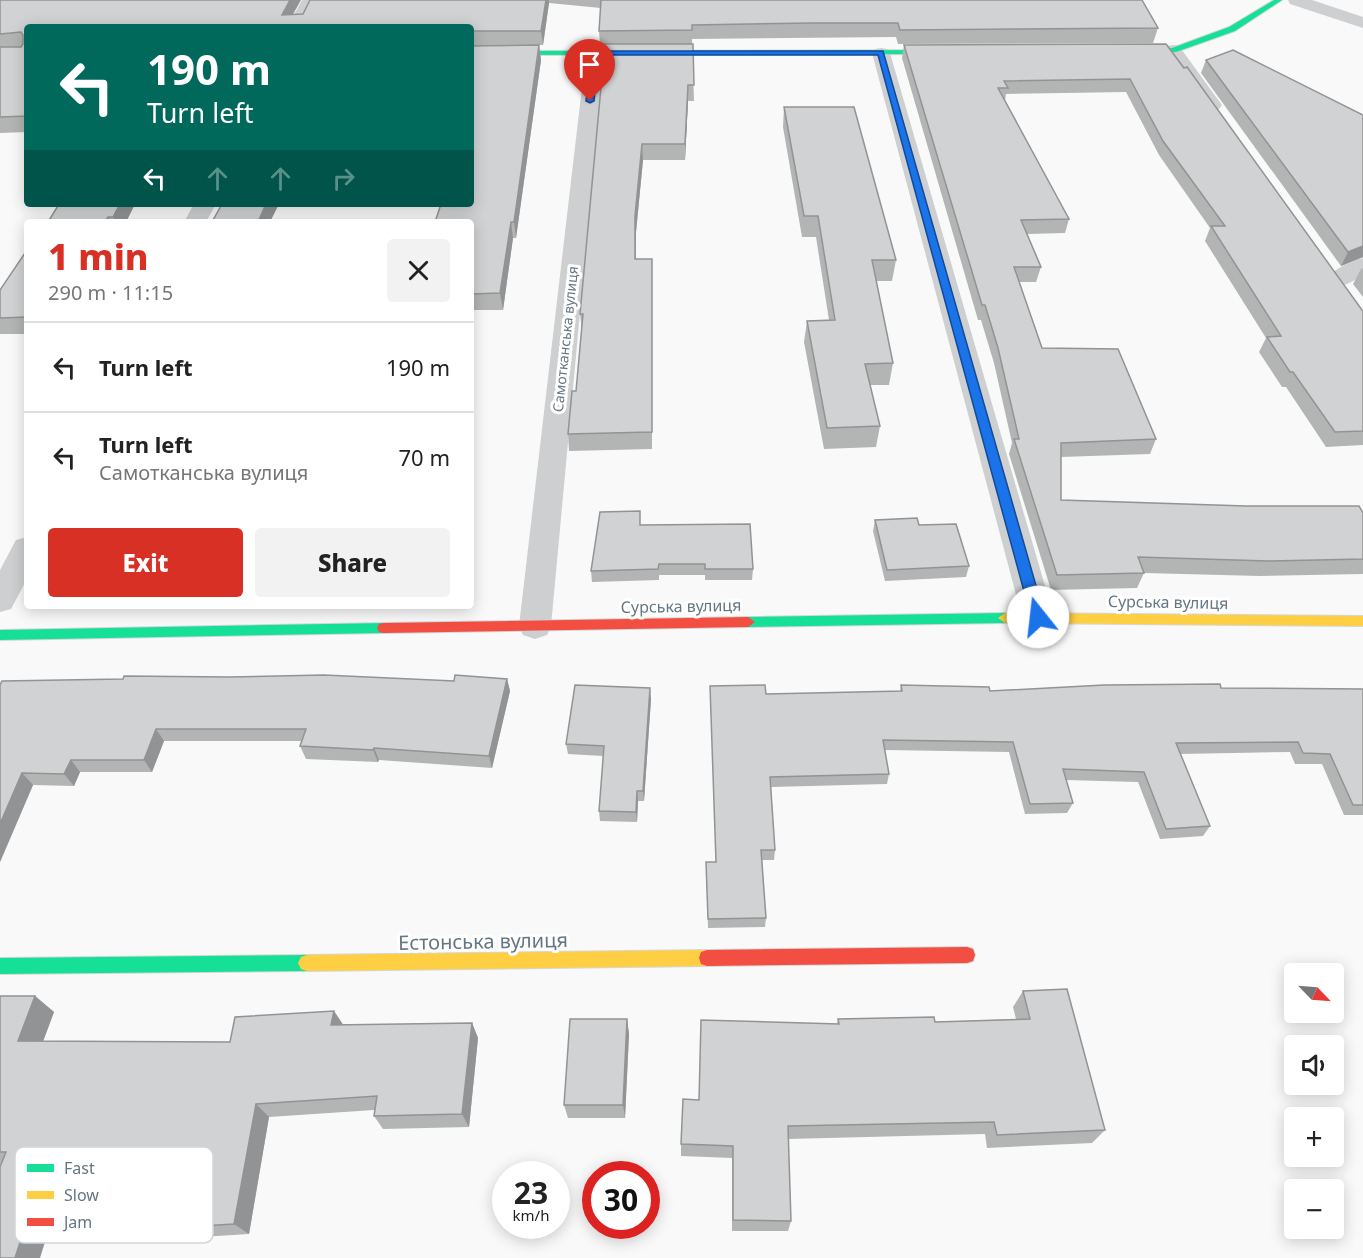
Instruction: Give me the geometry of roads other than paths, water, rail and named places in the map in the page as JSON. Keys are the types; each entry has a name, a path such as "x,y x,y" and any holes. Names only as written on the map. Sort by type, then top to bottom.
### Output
{"street":[{"path":"298,24 310,0"},
{"path":"1115,51 1173,50 1232,29 1279,0"},
{"path":"1296,0 1363,23"},
{"path":"1173,50 1221,117"},
{"path":"474,53 963,52"},
{"name":"Самотканська вулиця","path":"535,626 596,53"},
{"path":"881,53 1038,617"},
{"path":"1337,280 1363,265"},
{"path":"0,600 24,554"},
{"name":"Сурська вулиця","path":"0,635 1038,617 1363,621"},
{"name":"Естонська вулиця","path":"0,966 967,955"}]}
